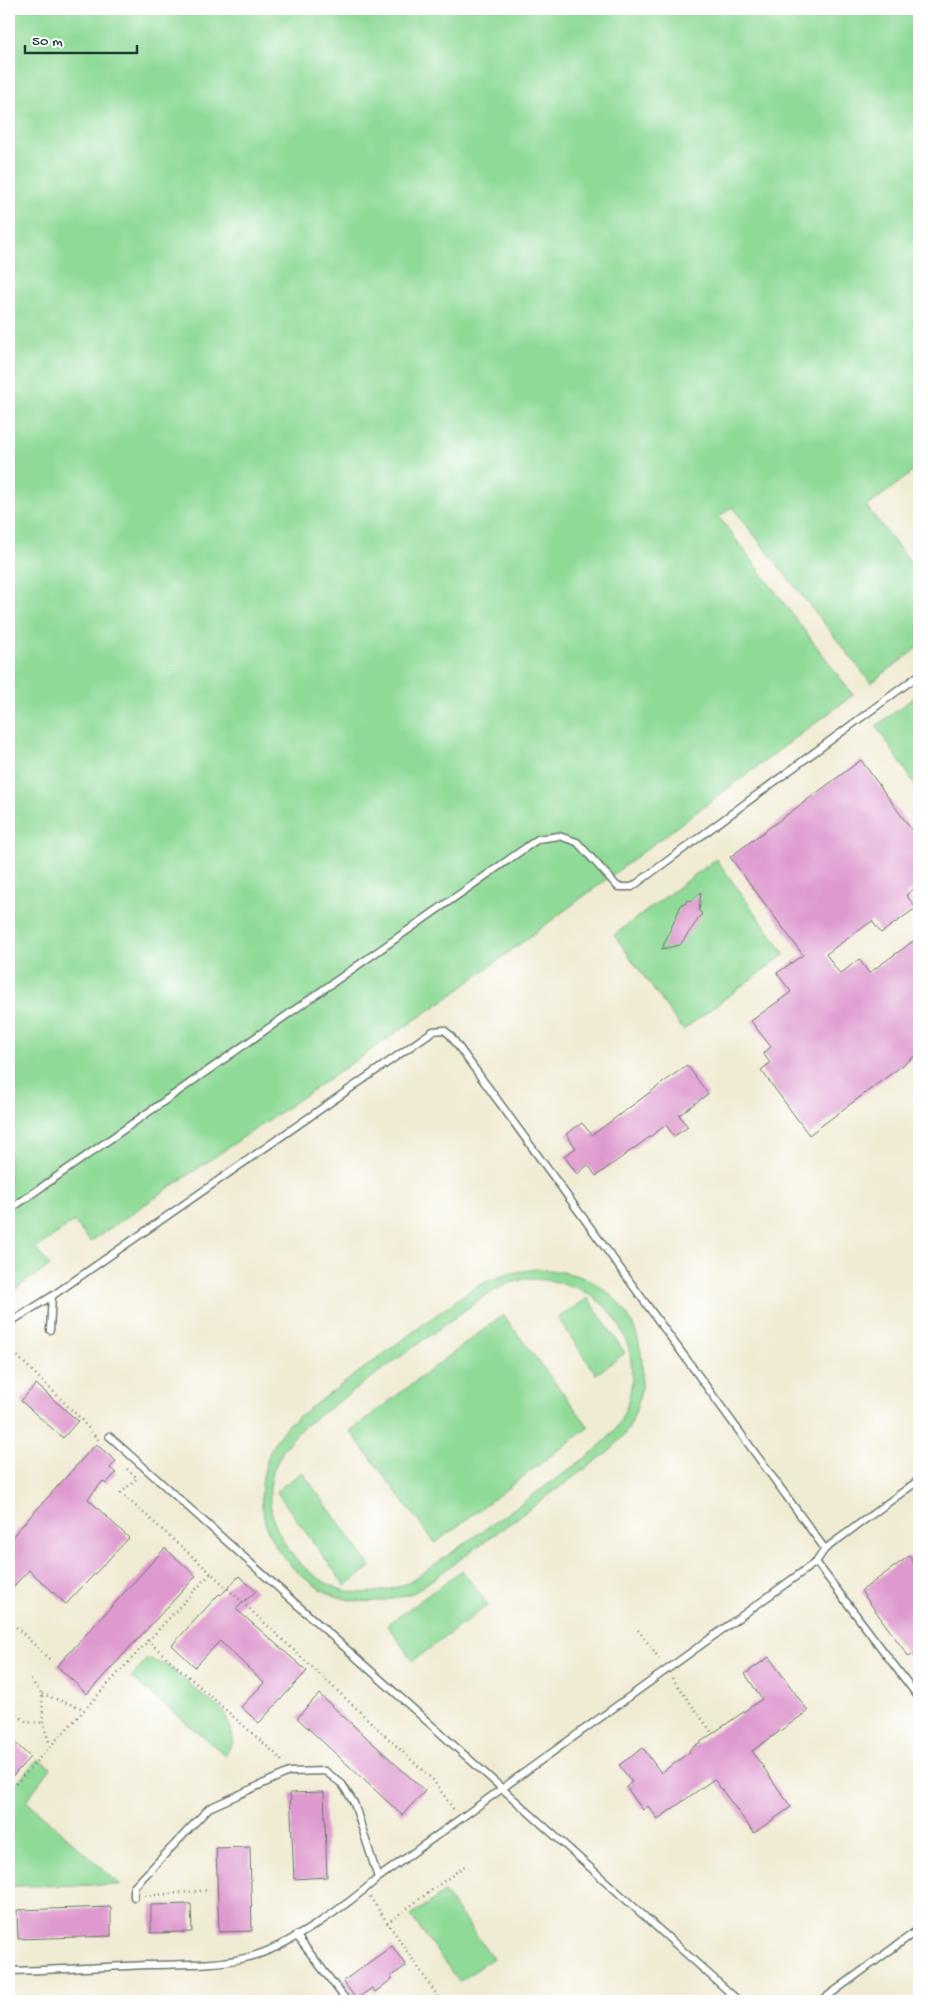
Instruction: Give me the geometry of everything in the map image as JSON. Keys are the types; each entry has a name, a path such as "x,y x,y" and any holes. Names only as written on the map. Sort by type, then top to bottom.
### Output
{"lane":[{"path":"9,1210 538,839 559,836 577,842 618,887 632,887 919,675"},
{"path":"9,1323 52,1296 434,1032 444,1030 450,1035 572,1200 825,1549"},
{"path":"50,1330 52,1296"},
{"path":"109,1436 739,2001"},
{"path":"9,1971 212,1963 249,1958 296,1936 365,1889 460,1818 816,1562 825,1549 919,1480"},
{"path":"816,1562 919,1698"},
{"path":"134,1897 134,1887 195,1820 209,1808 289,1772 325,1771 342,1784 354,1802 378,1878"},
{"path":"821,2001 919,1930"},
{"path":"296,1936 347,2001"}],"path":[{"path":"12,1348 19,1358 79,1417 106,1448"},
{"path":"125,1466 137,1478 121,1493 211,1573 433,1780 460,1818"},
{"path":"9,1791 211,1573"},
{"path":"9,1620 50,1660"},
{"path":"638,1630 712,1734"},
{"path":"147,1640 279,1757 289,1772"},
{"path":"32,1680 42,1694 43,1724 50,1745"},
{"path":"42,1694 84,1709"},
{"path":"9,1709 27,1722 43,1724"},
{"path":"387,1923 466,1865"},
{"path":"365,1889 441,2001"},
{"path":"134,1897 210,1890"}],"green space":[{"path":"9,9 919,9 919,467 867,507 919,573 919,647 871,683 732,507 719,517 853,695 453,994 90,1242 74,1221 36,1249 50,1266 9,1293"},
{"path":"919,694 919,790 876,726"},
{"path":"716,859 785,954 683,1030 614,935"},
{"path":"526,1270 554,1271 581,1277 602,1288 619,1303 631,1321 639,1342 642,1364 637,1408 626,1432 611,1450 415,1592 400,1597 370,1602 342,1598 315,1586 288,1563 269,1533 264,1517 261,1500 262,1483 266,1465 275,1441 287,1425 466,1293 483,1283","holes":["525,1279 549,1281 580,1289 602,1304 614,1318 623,1334 629,1351 632,1369 631,1388 627,1406 613,1433 588,1456 410,1582 377,1592 360,1593 343,1590 325,1582 309,1571 295,1558 284,1542 275,1524 270,1505 270,1486 275,1467 294,1436 303,1427 483,1297 504,1285"]},
{"path":"588,1298 625,1353 596,1374 558,1318"},
{"path":"503,1315 589,1427 435,1543 350,1431"},
{"path":"302,1472 371,1567 345,1586 276,1491"},
{"path":"462,1570 488,1605 413,1661 387,1625"},
{"path":"147,1659 166,1665 225,1713 234,1741 225,1755 131,1677"},
{"path":"38,1759 51,1768 26,1801 121,1885 9,1886 9,1791"},
{"path":"444,1892 493,1958 459,1982 411,1916"}],"building":[{"path":"861,760 919,840 919,885 906,895 916,908 881,933 872,921 826,954 840,974 859,959 869,973 919,937 919,1053 809,1135 761,1070 770,1063 763,1053 771,1047 751,1021 791,992 777,973 803,955 730,857"},
{"path":"701,892 699,911 702,914 680,945 662,949 682,903 685,904 688,900 691,901"},
{"path":"687,1065 708,1094 679,1115 688,1127 674,1136 666,1125 596,1176 588,1165 577,1174 564,1156 576,1148 566,1134 582,1123 592,1135"},
{"path":"36,1384 78,1421 63,1438 21,1401"},
{"path":"96,1444 116,1461 110,1468 116,1473 106,1484 103,1481 88,1499 129,1538 66,1604 29,1570 9,1591 9,1540"},
{"path":"165,1548 196,1576 87,1694 57,1666"},
{"path":"909,1556 919,1570 919,1650 909,1657 861,1591"},
{"path":"239,1576 256,1591 236,1609 307,1671 259,1723 241,1707 264,1683 220,1641 195,1667 172,1645 219,1594 221,1595"},
{"path":"769,1657 808,1711 752,1751 791,1807 754,1833 714,1779 658,1819 648,1806 643,1810 626,1787 632,1782 619,1765 643,1748 661,1773 690,1752 689,1750 762,1699 745,1674"},
{"path":"319,1694 425,1791 402,1815 297,1718"},
{"path":"9,1737 30,1757 9,1780"},
{"path":"324,1792 327,1877 294,1879 290,1793"},
{"path":"250,1847 252,1931 219,1932 216,1848"},
{"path":"191,1904 192,1932 151,1933 151,1905"},
{"path":"111,1907 111,1936 18,1939 17,1910"},
{"path":"392,1946 406,1966 391,1976 392,1979 375,1992 372,1988 356,1999 343,1981"}]}
